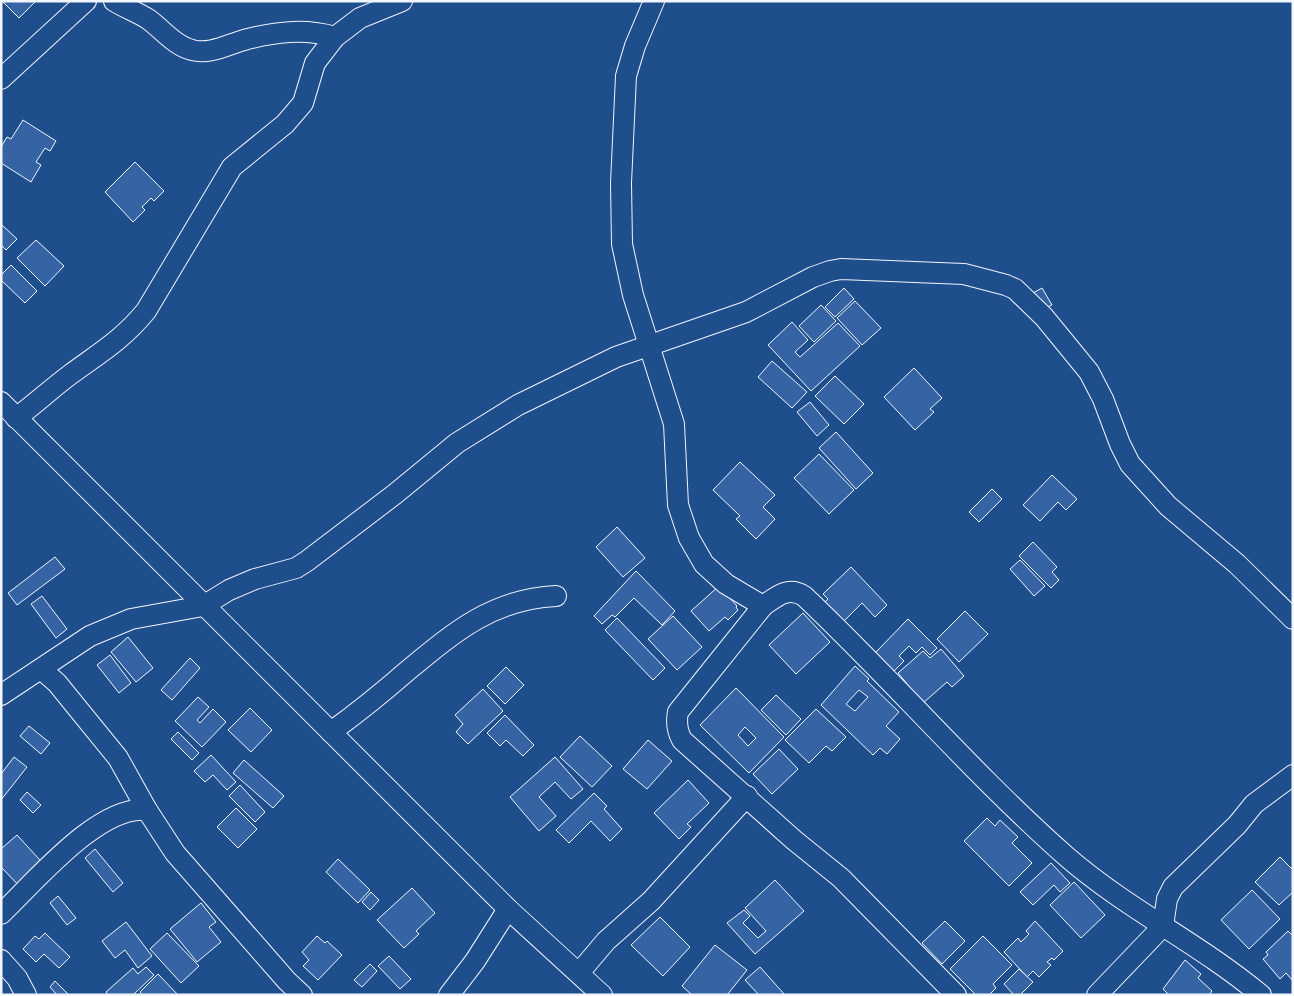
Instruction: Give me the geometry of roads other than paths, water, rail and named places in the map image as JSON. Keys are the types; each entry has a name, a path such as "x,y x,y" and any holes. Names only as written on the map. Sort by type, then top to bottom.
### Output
{"street":[{"path":"114,1 147,18 183,47 194,51 218,49 244,40 289,32 317,32 335,37"},
{"path":"16,418 70,374 115,343 146,311 232,167 285,124 302,103 315,63 335,37 360,18 402,1"},
{"path":"654,1 635,46 626,76 621,183 622,244 633,295 648,347 674,424 678,505 689,538 704,564 721,579 763,606"},
{"path":"1,79 82,3"},
{"path":"1,695 90,636 131,619 203,606 229,590 255,579 296,568 311,559 350,526 395,494 457,443 518,405 616,357 746,312 830,271 852,269 964,274 1006,285 1014,289 1044,317 1089,372 1103,399 1120,444 1130,464 1168,506 1237,564 1293,619"},
{"path":"1,402 508,909 602,995"},
{"path":"956,995 841,878 794,840 747,796 682,740 676,720 678,712 763,606 782,592 791,591 804,596 1018,813 1090,875 1131,906 1232,971 1261,995"},
{"path":"332,732 464,625 508,604 538,597 556,596"},
{"path":"41,669 57,683 108,744 127,772 147,810 175,853 287,981 302,995"},
{"path":"1097,995 1164,926 1167,899 1173,887 1236,825 1254,804 1293,775"},
{"path":"579,973 606,941 651,900 747,796"},
{"path":"1,914 77,841 102,822 137,809 147,810"},
{"path":"449,995 475,961 508,909"},
{"path":"1,960 17,978 26,995"}]}
